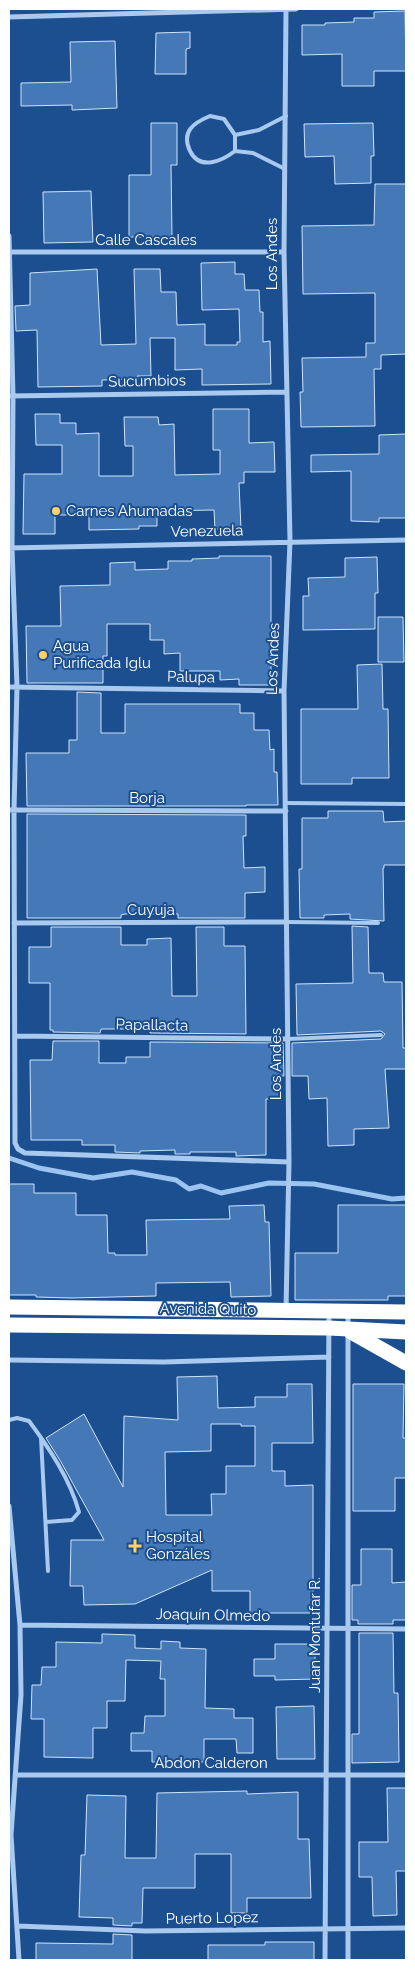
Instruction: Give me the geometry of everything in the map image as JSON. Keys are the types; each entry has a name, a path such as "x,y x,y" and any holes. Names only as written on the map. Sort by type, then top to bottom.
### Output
{"highway":[{"name":"Avenida Quito","path":"9,1307 406,1312"},
{"name":"Avenida Quito","path":"9,1325 329,1328 406,1332"},
{"path":"348,1330 406,1363"}],"street":[{"name":"Los Andes","path":"286,9 284,252 290,541 284,691 288,922 289,1165 286,1310"},
{"path":"9,17 296,9"},
{"path":"9,236 10,548 17,688 11,810 14,923 15,1143 18,1149 25,1154 289,1165"},
{"name":"Calle Cascales","path":"9,252 284,252"},
{"name":"Sucumbios","path":"11,396 286,392"},
{"name":"Venezuela","path":"10,548 406,540"},
{"name":"Palupa","path":"9,687 284,691"},
{"name":"Borja","path":"11,810 286,811"},
{"name":"Cuyuja","path":"14,923 288,922"},
{"name":"Papallacta","path":"15,1036 288,1039"},
{"name":"Juan Montufar R.","path":"326,1960 329,1311"},
{"path":"348,1312 348,1960"},
{"path":"9,1360 164,1362 329,1357"},
{"path":"9,1506 20,1625 20,1695 16,1775 10,1835 18,1960"},
{"name":"Joaquín Olmedo","path":"20,1625 406,1628"},
{"name":"Abdon Calderon","path":"16,1775 406,1775"},
{"name":"Puerto Lopez","path":"17,1926 145,1931 406,1928"}],"lane":[{"path":"235,151 235,135 224,119 210,116 194,124 187,135 187,144 192,156 203,163 218,161 235,151 253,153 285,169"},
{"path":"235,135 259,130 286,116"},
{"path":"285,803 406,804"},
{"path":"288,922 378,923"},
{"path":"288,1039 381,1035"},
{"path":"9,1420 17,1418 29,1421 74,1493 79,1512 72,1520 46,1522"},
{"path":"40,1436 48,1571"}],"building":[{"path":"405,11 406,71 374,71 374,86 342,86 342,54 302,55 302,25 354,22 354,18 374,18 374,12"},
{"path":"190,32 190,48 186,49 186,74 155,74 156,33"},
{"path":"115,41 117,108 72,110 72,105 21,106 21,83 71,82 70,42"},
{"path":"151,123 177,123 177,165 171,165 172,237 129,237 129,175 151,175"},
{"path":"373,123 374,156 371,156 371,183 335,184 334,156 305,157 304,124"},
{"path":"375,184 406,184 406,354 381,355 381,369 374,369 375,426 301,427 300,392 303,392 302,358 366,357 366,343 375,343 375,293 303,294 302,226 374,225"},
{"path":"91,191 93,242 44,243 43,192"},
{"path":"235,262 235,274 244,274 245,290 259,290 260,312 263,312 263,342 270,341 271,384 202,385 202,369 175,370 175,338 150,338 151,376 137,376 138,379 102,380 102,386 38,387 37,330 16,331 15,306 30,305 30,273 97,269 101,345 136,344 134,269 160,269 161,292 176,292 177,325 205,324 205,345 237,345 237,342 240,342 239,309 202,310 201,263"},
{"path":"213,409 249,409 249,443 274,442 275,472 244,472 244,483 239,483 241,529 215,529 214,510 157,511 157,526 139,526 139,529 89,530 89,515 55,515 55,534 23,534 24,474 62,474 62,445 36,445 35,414 60,414 60,423 76,423 76,434 99,433 99,476 133,476 133,446 125,446 124,417 158,417 159,425 174,424 175,475 220,474 220,450 213,450"},
{"path":"406,434 406,518 379,518 379,522 351,521 351,471 311,472 311,455 379,454 379,435"},
{"path":"219,556 271,556 271,685 239,685 239,679 220,680 220,671 180,671 180,653 164,654 164,640 150,640 150,624 107,624 107,656 103,656 103,683 27,683 26,626 61,626 60,586 110,585 110,563 135,562 135,570 168,569 168,561 192,561 192,559 219,558"},
{"path":"377,557 378,593 375,593 375,629 303,630 303,596 309,596 308,578 345,577 345,558"},
{"path":"378,617 403,617 404,662 378,662"},
{"path":"382,664 383,709 388,709 389,778 352,778 352,784 301,784 301,709 358,709 357,665"},
{"path":"77,692 101,693 101,733 125,733 125,704 240,704 240,713 254,713 254,730 269,730 270,750 274,749 274,772 277,772 278,805 27,806 26,753 69,753 69,740 77,740"},
{"path":"328,811 383,811 384,822 406,821 406,865 384,865 383,868 384,921 350,919 350,914 324,915 324,918 300,918 299,869 302,869 302,818 328,818"},
{"path":"27,814 246,815 246,836 243,836 244,868 265,867 265,892 245,893 245,918 178,918 178,914 125,914 121,915 121,918 27,918"},
{"path":"352,926 368,927 369,973 383,973 384,982 402,982 403,1048 406,1048 406,1069 385,1069 389,1128 354,1129 354,1145 328,1146 327,1098 309,1099 308,1076 292,1076 292,1043 381,1039 385,1034 381,1031 297,1035 296,984 353,983"},
{"path":"51,927 121,927 121,945 147,945 147,939 171,938 172,996 197,996 196,927 224,927 224,946 245,946 246,1034 150,1033 150,1030 131,1029 101,1029 100,1033 53,1032 53,1030 50,1030 50,983 29,983 29,947 51,947"},
{"path":"53,1041 99,1041 99,1063 126,1063 126,1057 150,1057 150,1042 283,1043 284,1076 279,1076 279,1099 266,1099 266,1155 236,1156 236,1152 190,1152 190,1154 175,1154 175,1150 140,1151 140,1153 115,1152 115,1145 82,1145 82,1140 31,1140 30,1060 52,1060"},
{"path":"9,1184 34,1184 34,1193 76,1193 76,1215 107,1215 108,1253 115,1253 115,1255 147,1255 146,1220 230,1219 229,1206 264,1205 265,1222 269,1222 271,1296 231,1297 230,1282 156,1283 156,1296 71,1298 9,1295"},
{"path":"338,1205 406,1205 406,1296 388,1296 388,1300 295,1300 295,1253 338,1253"},
{"path":"217,1376 218,1408 255,1407 255,1397 287,1397 287,1384 312,1384 313,1443 272,1443 272,1471 285,1471 285,1486 313,1485 313,1613 250,1613 250,1591 212,1591 212,1570 135,1604 84,1605 83,1586 70,1586 71,1540 104,1540 46,1438 84,1414 123,1487 124,1416 178,1420 177,1377","holes":["211,1424 241,1424 241,1426 255,1426 255,1466 226,1466 226,1494 211,1494 212,1515 166,1515 165,1452 211,1451"]},
{"path":"353,1384 404,1384 403,1438 406,1438 406,1478 395,1478 395,1511 353,1511"},
{"path":"361,1549 392,1549 392,1583 406,1582 406,1620 393,1620 393,1624 358,1624 358,1620 352,1620 352,1585 361,1585"},
{"path":"359,1633 393,1633 394,1693 398,1693 399,1762 352,1763 352,1734 359,1734"},
{"path":"102,1634 135,1635 135,1648 161,1649 161,1641 180,1642 180,1648 206,1649 205,1708 234,1709 234,1718 253,1718 253,1753 237,1753 236,1739 204,1739 204,1762 152,1762 152,1751 131,1751 131,1733 144,1733 145,1716 165,1716 165,1679 160,1679 161,1661 126,1660 125,1701 107,1701 107,1728 93,1728 93,1758 44,1757 44,1719 31,1719 32,1685 41,1685 42,1667 56,1667 56,1642 102,1643"},
{"path":"275,1644 315,1644 315,1679 275,1680 275,1676 254,1676 254,1659 275,1659"},
{"path":"314,1706 315,1759 277,1759 276,1707"},
{"path":"387,1788 406,1788 406,1871 396,1871 397,1915 373,1916 372,1877 359,1877 359,1842 388,1842"},
{"path":"247,1791 247,1794 298,1792 298,1839 309,1839 311,1898 247,1898 247,1913 231,1913 231,1854 195,1854 195,1888 143,1888 142,1923 132,1923 132,1926 113,1925 113,1918 79,1917 81,1855 85,1855 87,1795 126,1796 125,1858 156,1858 157,1793"},
{"path":"113,1934 132,1935 132,1960 36,1960 36,1943 113,1944"},
{"path":"265,1942 314,1942 314,1960 208,1960 208,1945 265,1945"}],"waterway":[{"path":"9,1158 39,1168 93,1178 132,1172 176,1180 189,1189 201,1186 221,1193 269,1183 314,1184 392,1199 406,1198"}],"place":[{"name":"Carnes Ahumadas","path":"56,511"},
{"name":"Agua Purificada Iglu","path":"43,655"},
{"name":"Hospital Gonzáles","path":"135,1546"}]}
